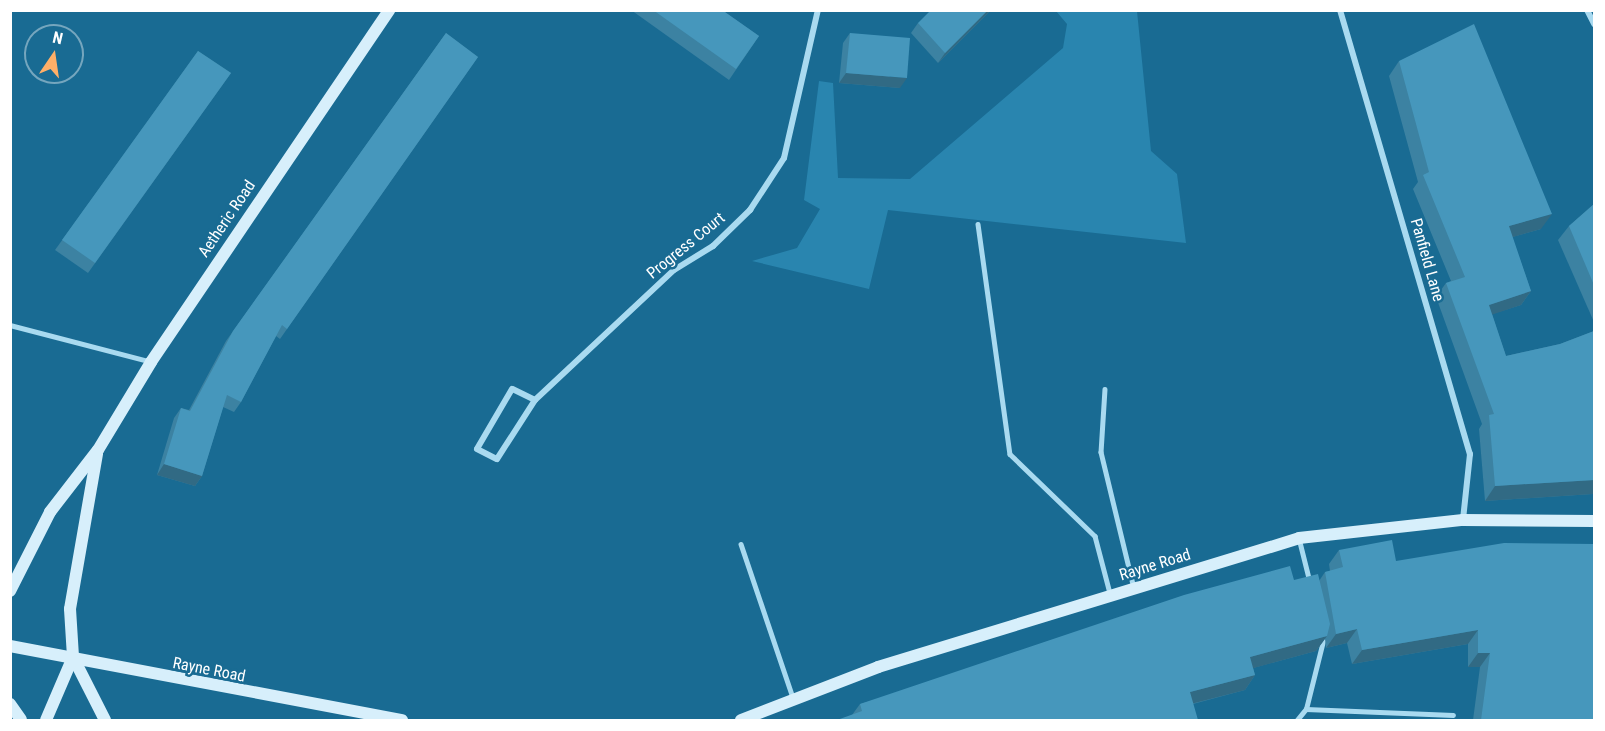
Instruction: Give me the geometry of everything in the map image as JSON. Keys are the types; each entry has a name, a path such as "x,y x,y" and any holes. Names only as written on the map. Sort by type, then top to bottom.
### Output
{"main road":[{"name":"Aetheric Road","path":"10,591 50,512 98,450 151,362 389,10"},
{"name":"Aetheric Road","path":"74,657 70,609 98,450"},
{"name":"Rayne Road","path":"743,720 878,667 1299,538 1463,520 1594,521"},
{"name":"Rayne Road","path":"10,646 74,657 212,688 402,720"},
{"path":"46,720 74,657"},
{"path":"74,657 105,720"},
{"path":"10,704 21,720"}],"street":[{"name":"Progress Court","path":"534,400 512,389 477,449 497,459 534,400 674,270 713,246 750,210 784,158 818,10"},
{"name":"Panfield Lane","path":"1340,10 1470,454 1463,520"},
{"path":"1587,10 1594,24"}],"lane":[{"path":"978,224 1010,454 1095,536 1111,596"},
{"path":"10,325 151,362"},
{"path":"1106,389 1101,452 1134,588"},
{"path":"1299,538 1313,594"},
{"path":"741,544 794,701"},
{"path":"1297,720 1306,709 1324,639 1321,628"},
{"path":"1306,709 1453,714"}],"shaded area":[{"path":"1056,11 1137,11 1151,151 1177,174 1186,243 888,210 869,289 752,261 797,248 820,209 804,200 819,81 833,83 838,178 910,179 1063,48 1067,24"}],"building":[{"path":"653,10 722,10 759,36 736,69"},
{"path":"931,10 988,10 945,53 918,23"},
{"path":"1474,24 1552,214 1509,226 1531,291 1489,305 1506,356 1560,344 1594,331 1594,480 1495,486 1489,415 1494,414 1446,283 1465,277 1423,175 1429,172 1399,61"},
{"path":"446,33 478,57 287,329 282,325 241,402 227,395 202,476 164,464 181,408 190,411 233,331"},
{"path":"850,33 910,38 907,78 846,73"},
{"path":"198,51 231,73 95,263 62,240"},
{"path":"1594,204 1594,285 1569,226"},
{"path":"1392,540 1396,561 1504,543 1594,544 1594,720 1481,720 1490,653 1478,653 1478,630 1362,650 1357,629 1336,634 1325,572 1343,567 1339,550"},
{"path":"1290,566 1294,580 1318,574 1330,624 1327,636 1250,657 1255,675 1190,692 1198,720 837,720 862,711 860,704 1184,595"}]}
